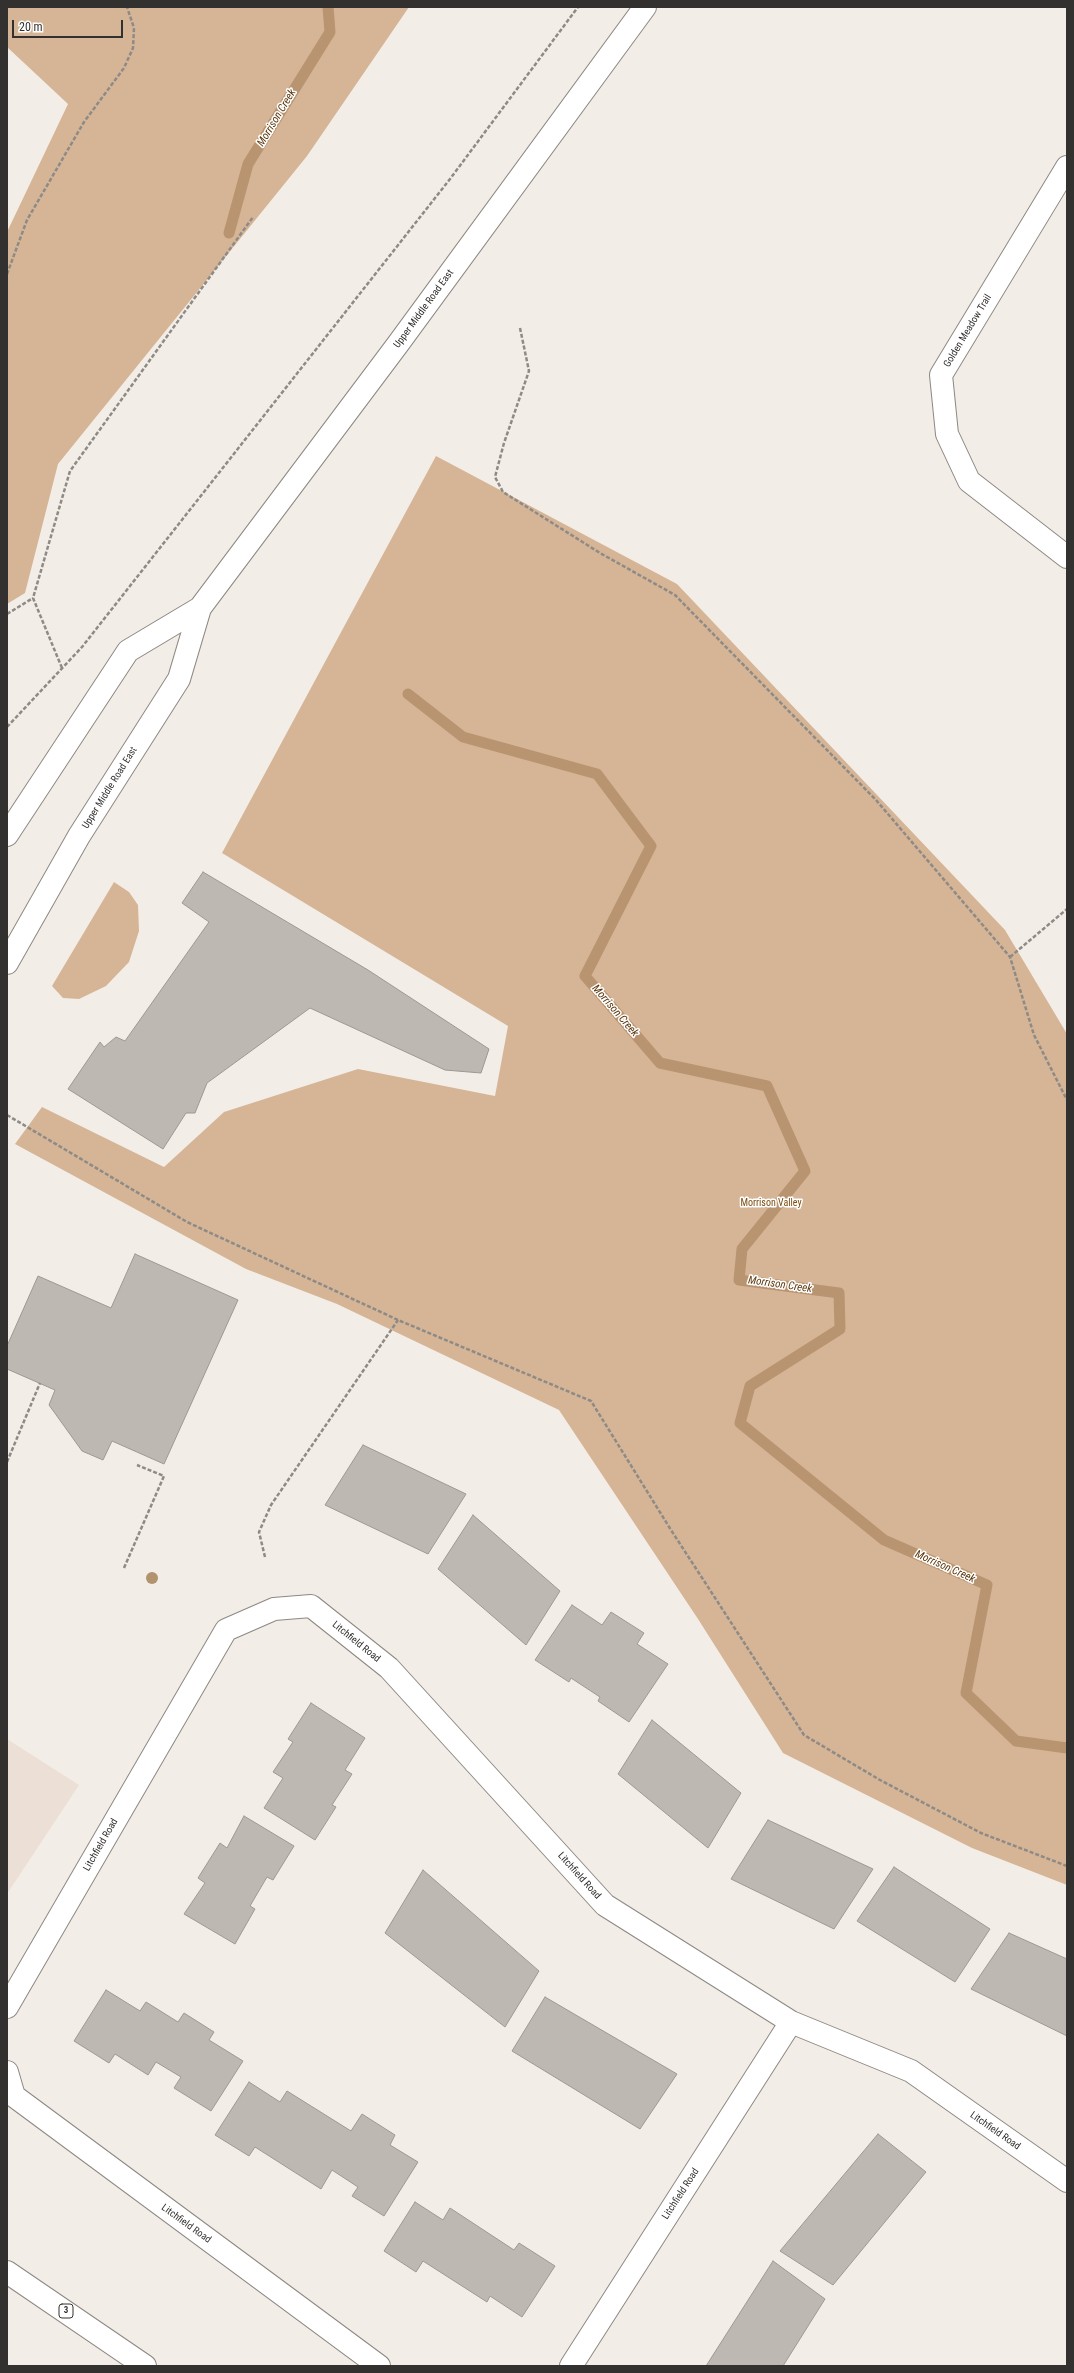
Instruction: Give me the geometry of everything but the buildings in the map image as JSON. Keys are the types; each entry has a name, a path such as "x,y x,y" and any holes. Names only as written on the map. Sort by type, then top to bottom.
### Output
{"street":[{"name":"Upper Middle Road East","path":"7,963 80,836 179,679 200,608 398,344 645,7"},
{"name":"Golden Meadow Trail","path":"1067,167 941,374 947,434 969,481 1067,557"},
{"name":"Upper Middle Road East","path":"7,835 128,651 200,608"},
{"name":"Litchfield Road","path":"7,2007 226,1630 274,1610 312,1606 389,1668 605,1905 791,2022 911,2071 1067,2182"},
{"name":"Litchfield Road","path":"571,2366 791,2022"},
{"name":"Litchfield Road","path":"7,2072 14,2096 379,2366"},
{"name":"3","path":"7,2272 145,2366"}],"path":[{"path":"7,274 27,220 84,122 124,68 133,48 134,28 127,7"},
{"path":"7,726 82,647 450,179 578,7"},
{"path":"62,668 33,598 70,471 253,217"},
{"path":"520,328 529,371 504,443 495,477 503,492 600,553 675,595 876,800 1010,957 1034,1035 1067,1100"},
{"path":"7,614 33,598"},
{"path":"1010,957 1067,909"},
{"path":"7,1115 187,1222 398,1320 591,1401 671,1530 804,1735 880,1780 981,1833 1067,1866"},
{"path":"265,1557 259,1532 271,1505 398,1320"},
{"path":"7,1462 40,1383"},
{"path":"124,1568 164,1476 137,1465"}],"shaded area":[{"path":"7,1739 79,1785 7,1894"}],"green space":[{"path":"7,7 409,7 307,156 58,464 25,593 7,604 7,232 68,104 7,47"},
{"name":"Morrison Valley","path":"436,456 677,584 1005,930 1067,1034 1067,1885 972,1848 783,1753 698,1619 559,1410 337,1304 246,1269 15,1144 42,1107 164,1167 224,1112 358,1069 495,1096 508,1026 222,853"},
{"path":"114,882 129,892 138,905 139,931 129,962 106,986 79,999 63,998 52,986"}],"waterway":[{"name":"Morrison Creek","path":"229,233 248,164 330,32 328,7"},
{"name":"Morrison Creek","path":"408,694 463,737 597,774 651,846 585,976 660,1063 767,1086 805,1171 742,1249 739,1280 839,1293 840,1329 750,1386 740,1423 884,1540 987,1585 966,1693 1016,1741 1067,1748"}]}
